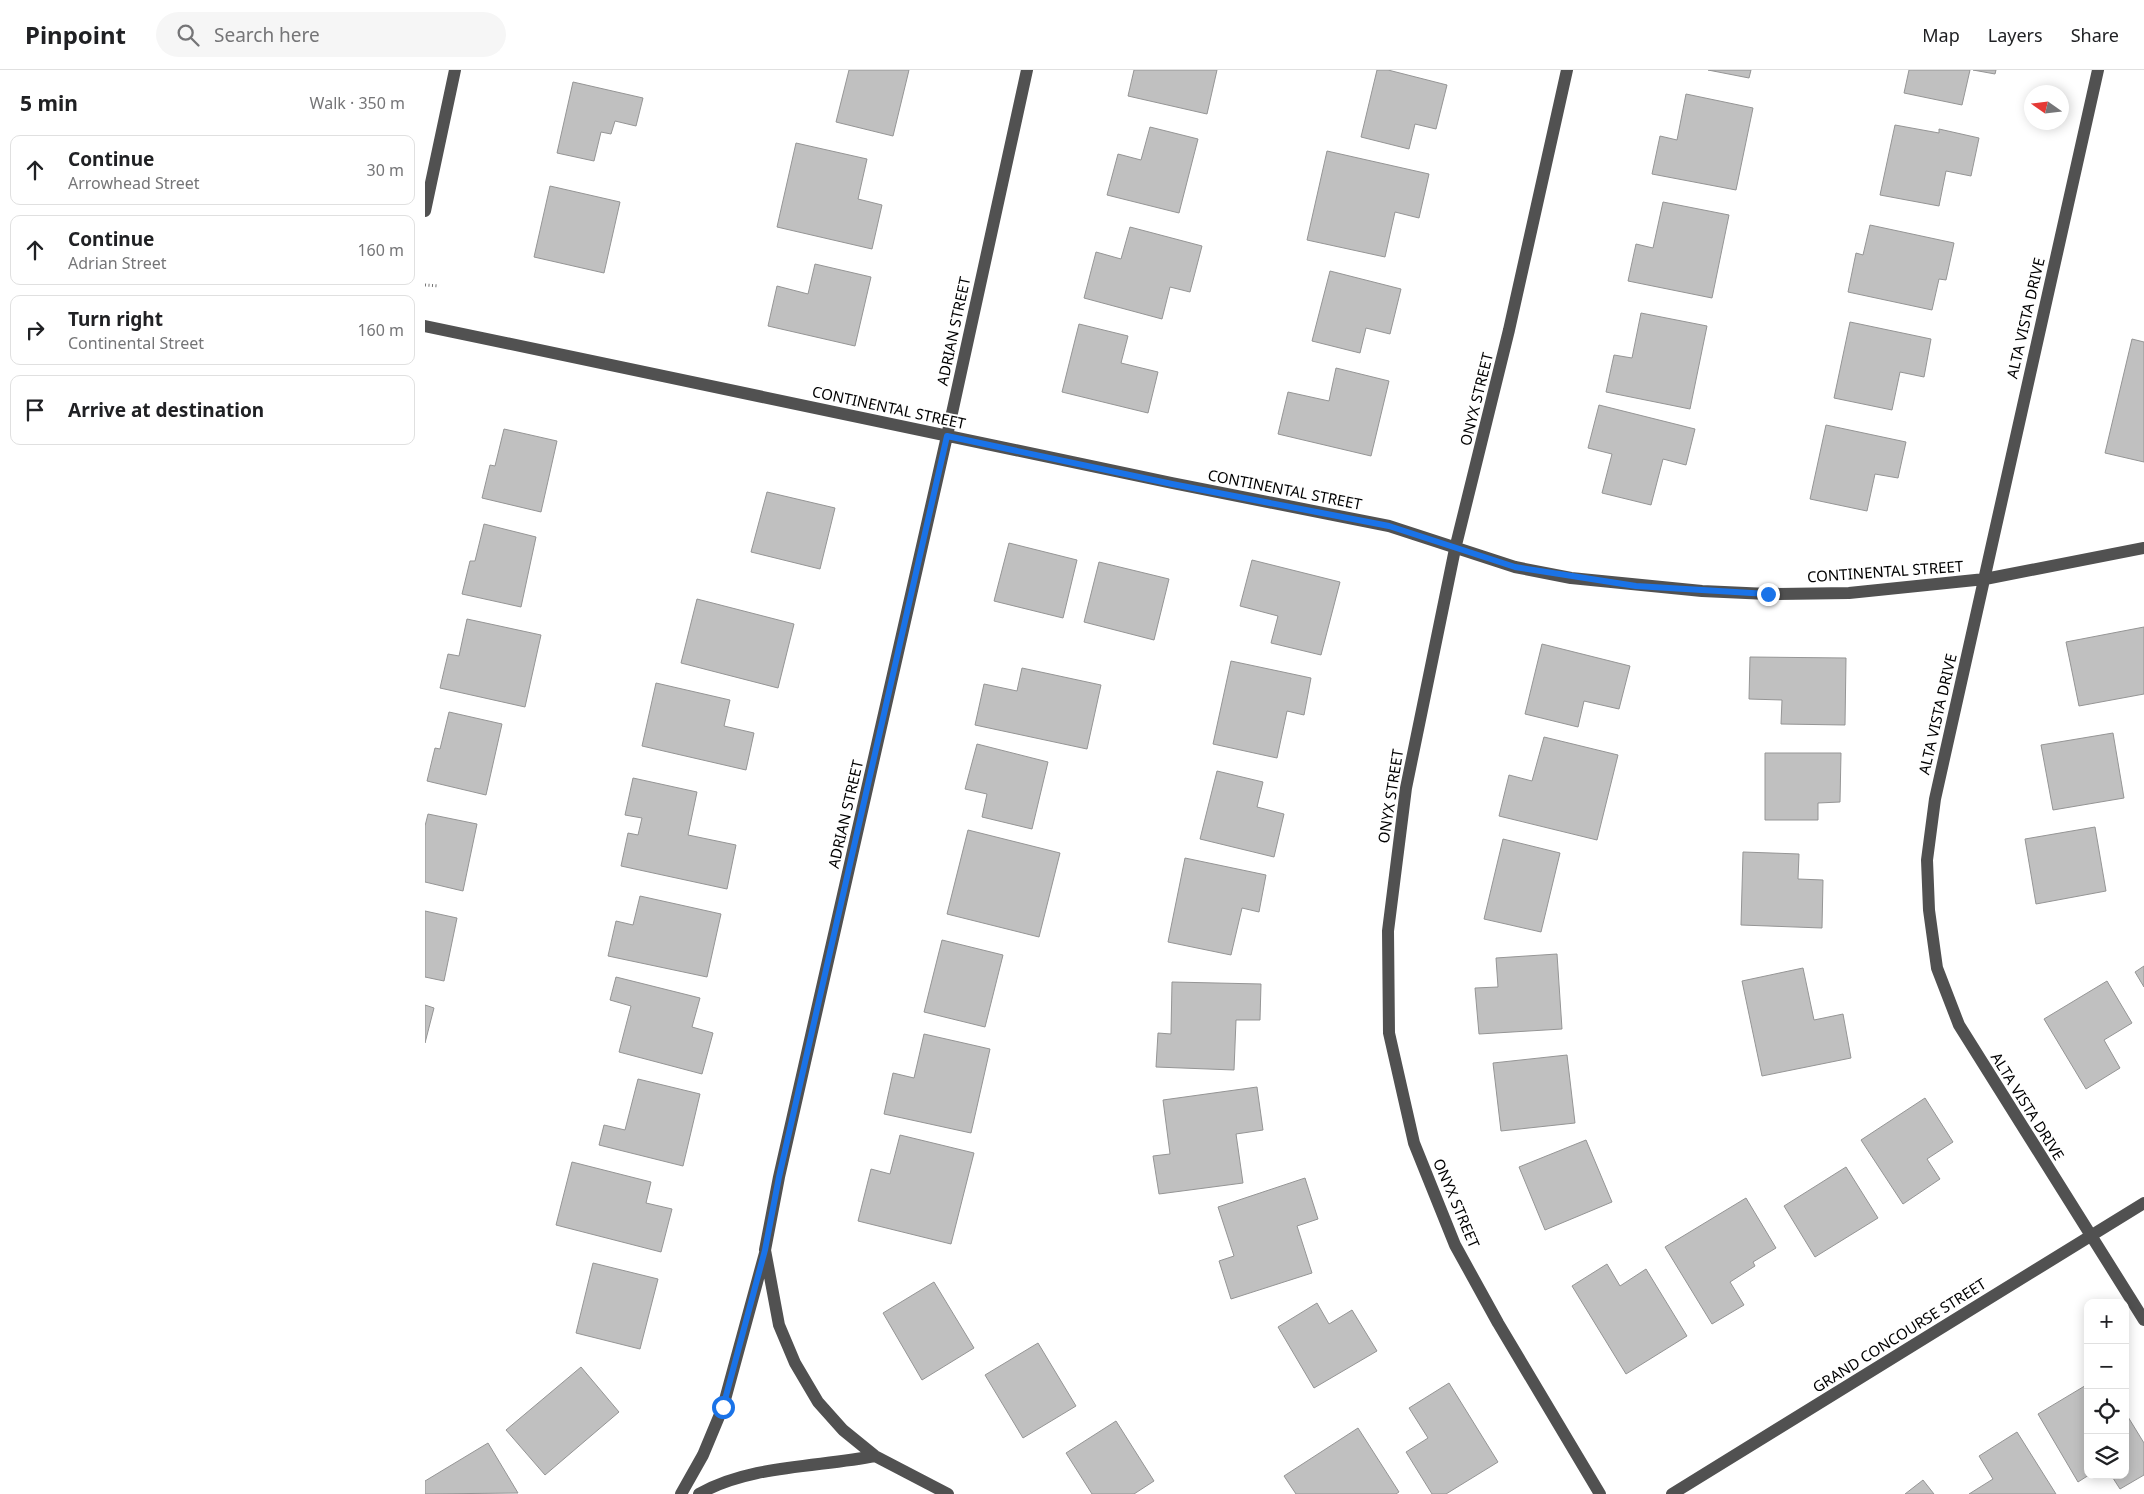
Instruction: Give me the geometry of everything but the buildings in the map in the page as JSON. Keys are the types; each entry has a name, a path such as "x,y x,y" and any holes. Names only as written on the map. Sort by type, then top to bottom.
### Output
{"street":[{"path":"425,211 455,70"},
{"name":"ADRIAN STREET","path":"947,1494 875,1456 843,1430 818,1402 795,1363 779,1325 765,1250 779,1177 947,436 1027,70"},
{"name":"ONYX STREET","path":"1567,70 1509,330 1455,549 1406,788 1388,931 1389,1032 1413,1143 1455,1244 1498,1323 1600,1494"},
{"name":"ALTA VISTA DRIVE","path":"2098,70 1935,799 1927,860 1929,910 1937,968 1959,1025 2144,1320"},
{"name":"CONTINENTAL STREET","path":"425,326 1172,484 1389,526 1515,567 1571,578 1701,591 1768,594 1849,593 1985,579 2144,548"},
{"name":"GRAND CONCOURSE STREET","path":"1672,1494 2144,1203"},
{"path":"681,1494 703,1455 723,1407 765,1250"},
{"path":"699,1494 742,1478 781,1469 838,1464 875,1456"}],"path":[{"path":"425,284 439,286"}],"route":[{"path":"723,1407 765,1250 779,1177 947,436 1172,484 1389,526 1515,567 1571,578 1636,586 1768,594"}]}
